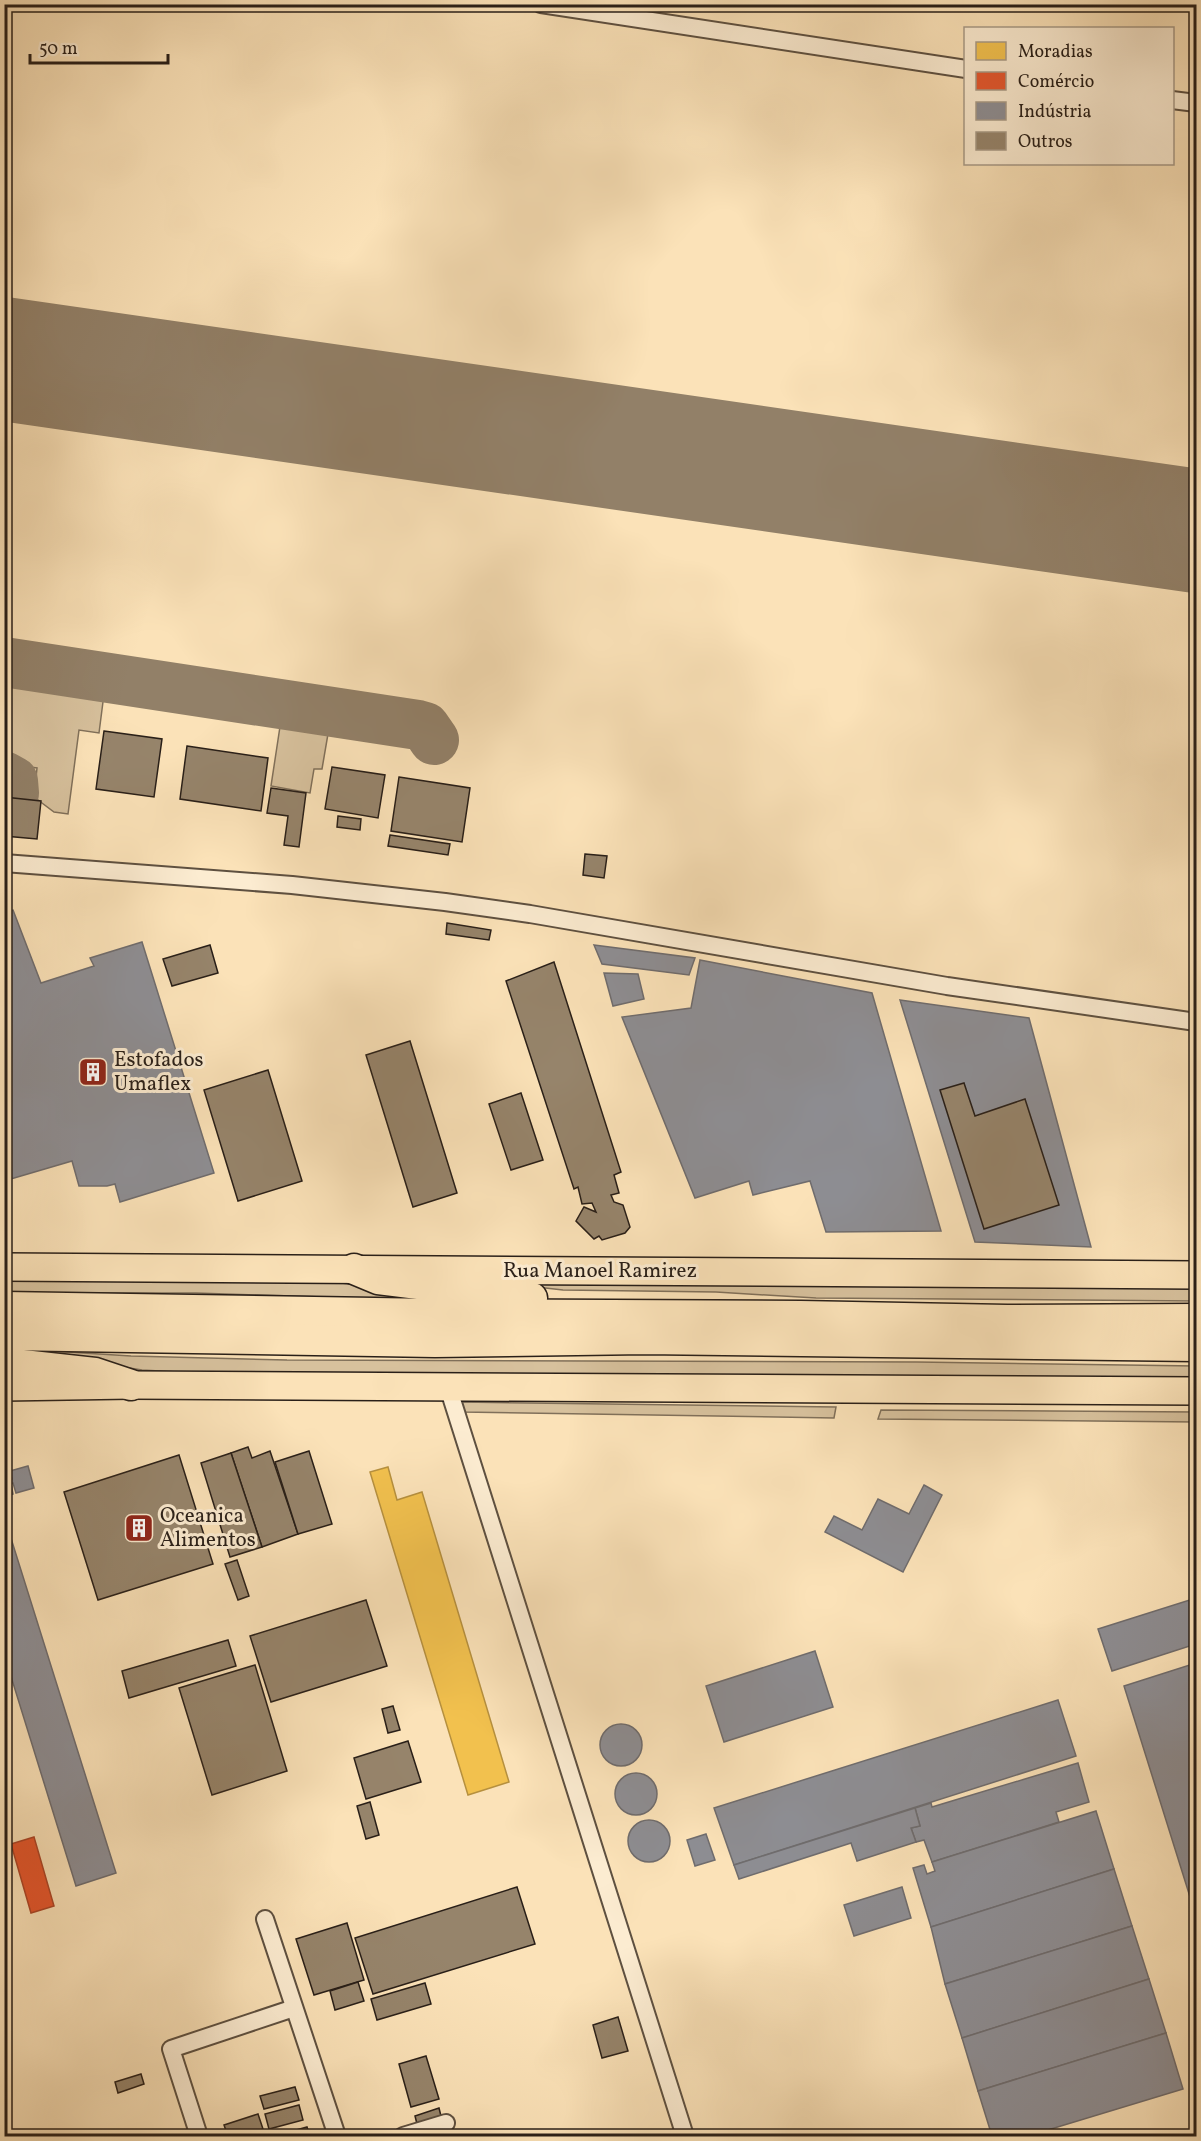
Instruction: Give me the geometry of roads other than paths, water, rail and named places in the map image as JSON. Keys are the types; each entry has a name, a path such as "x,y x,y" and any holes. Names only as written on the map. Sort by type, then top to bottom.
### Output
{"highway":[{"path":"354,1269 378,1279 506,1295 545,1299 710,1299 801,1316"},
{"path":"4,1307 1007,1320 1197,1319"},
{"path":"4,1335 435,1342 645,1340 1197,1346"},
{"path":"8,1379 95,1373 131,1385"}],"main road":[{"name":"Rua Manoel Ramirez","path":"4,1267 1197,1275"},
{"path":"131,1385 1197,1391"}],"street":[{"path":"541,4 964,69"},
{"path":"1174,100 1197,103"},
{"path":"4,863 292,885 445,902 530,914 947,986 1197,1022"},
{"path":"448,1387 685,2136"},
{"path":"265,1919 337,2136"},
{"path":"199,2136 171,2049 294,2008"},
{"path":"403,2136 446,2123"}],"place":[{"name":"Estofados Umaflex","path":"93,1072"},
{"name":"Oceanica Alimentos","path":"139,1528"}]}
